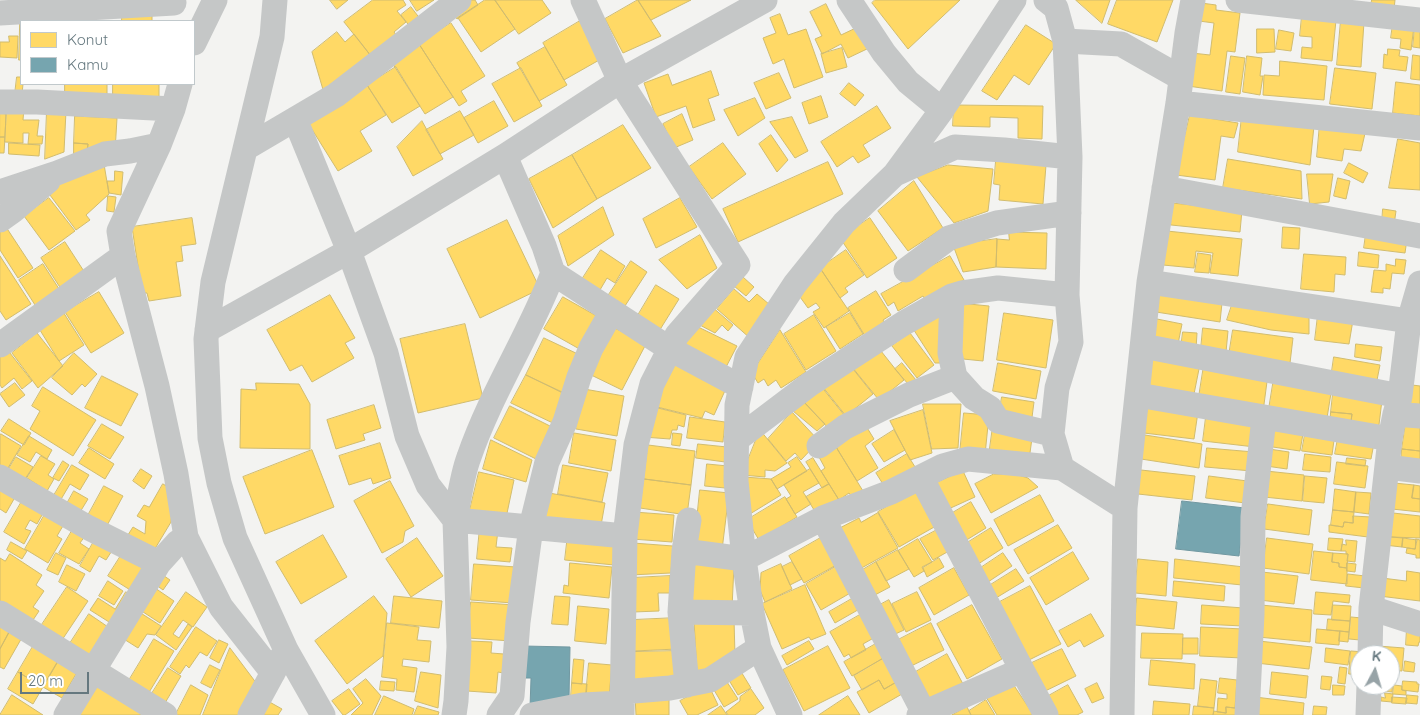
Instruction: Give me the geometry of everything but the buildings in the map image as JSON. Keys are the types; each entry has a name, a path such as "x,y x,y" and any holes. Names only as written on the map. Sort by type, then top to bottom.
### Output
{"street":[{"path":"195,41 214,0"},
{"path":"275,0 272,37 213,282 206,339 210,438 219,484 235,538 286,650 323,715"},
{"path":"246,148 336,95 458,0"},
{"path":"583,0 620,81 738,265 677,335 652,384 636,446 624,536 622,703"},
{"path":"207,330 349,251 505,156 620,81 765,0"},
{"path":"848,0 884,53 908,82 942,110"},
{"path":"790,715 759,648 744,559 736,482 736,440 737,406 747,357 795,284 844,223 895,174 942,110 1014,0"},
{"path":"1046,0 1056,8 1065,41 1070,157 1067,295 1071,342 1057,388 1052,434 1062,468"},
{"path":"1122,715 1125,508 1149,282 1178,103 1186,33 1193,0"},
{"path":"1238,0 1420,20"},
{"path":"0,13 176,8"},
{"path":"1065,41 1121,44 1181,78"},
{"path":"180,85 159,145 119,231 123,256 157,386 176,474 186,538 221,607 273,673"},
{"path":"0,102 173,109"},
{"path":"1178,103 1420,128"},
{"path":"295,119 349,251 386,353 407,436 428,485 455,520 624,536"},
{"path":"0,192 57,173 104,154 159,145"},
{"path":"895,174 955,148 1004,150 1070,157"},
{"path":"505,156 544,246 553,273 670,349 741,387"},
{"path":"0,220 57,173"},
{"path":"1164,188 1420,236"},
{"path":"906,270 949,238 997,223 1069,213"},
{"path":"0,345 123,256"},
{"path":"461,710 455,520 468,458 553,273"},
{"path":"1149,282 1415,322"},
{"path":"1370,645 1371,608 1390,440 1415,322 1420,283"},
{"path":"736,440 810,384 904,323 952,296 998,288 1067,295"},
{"path":"952,296 950,353 955,377 974,398 990,408 998,421 1052,434"},
{"path":"499,715 512,696 518,622 531,527 546,462 565,422 579,377 591,348 612,311"},
{"path":"1143,346 1397,405 1420,416"},
{"path":"819,446 845,427 909,395 955,377"},
{"path":"1138,395 1390,440"},
{"path":"1247,715 1254,517 1264,418"},
{"path":"684,551 744,559 823,518 891,492 943,466 968,459 1062,468 1125,508"},
{"path":"1387,467 1420,471"},
{"path":"0,477 89,528 160,563"},
{"path":"921,477 1046,715"},
{"path":"823,518 923,714 1022,670"},
{"path":"687,685 680,612 684,551 689,520"},
{"path":"66,715 160,563 178,542 186,538"},
{"path":"1371,608 1420,624"},
{"path":"680,612 752,613"},
{"path":"0,613 165,715"},
{"path":"532,715 583,705 622,703 670,688 710,680 759,648"},
{"path":"250,715 286,650"},
{"path":"1368,715 1369,695"}]}
